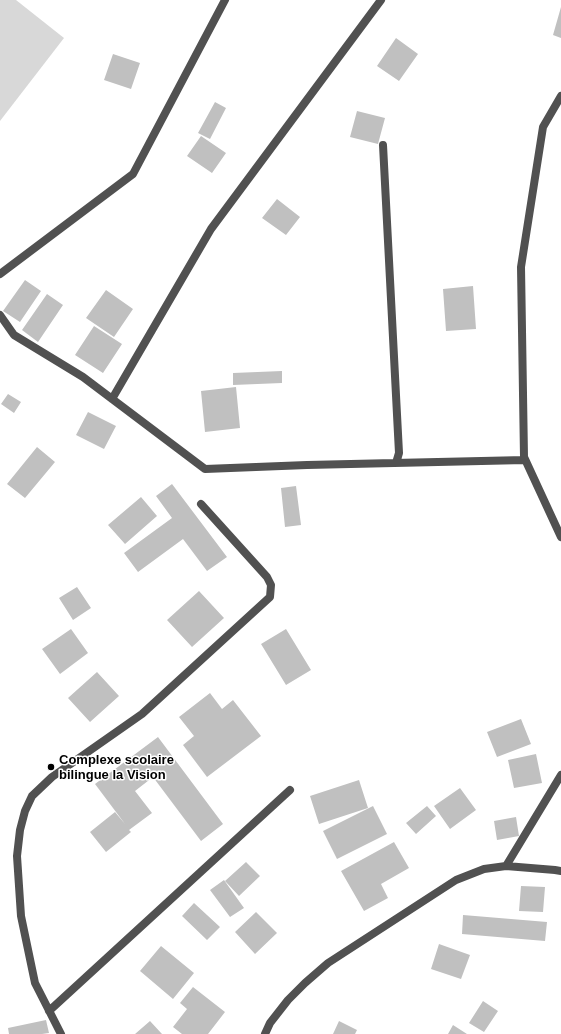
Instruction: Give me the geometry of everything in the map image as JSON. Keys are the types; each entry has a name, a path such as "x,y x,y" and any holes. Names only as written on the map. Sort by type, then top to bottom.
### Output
{"street":[{"path":"0,274 133,174 226,0"},
{"path":"112,399 211,229 381,0"},
{"path":"561,96 543,127 521,267 524,457 561,537"},
{"path":"383,145 399,454 396,463"},
{"path":"0,315 14,335 83,377 205,469 525,460"},
{"path":"61,1034 35,983 21,916 16,856 20,830 32,796 52,777 142,714 270,597 271,585 267,578 201,504"},
{"path":"506,866 561,775"},
{"path":"49,1011 290,790"},
{"path":"265,1034 270,1023 288,1000 328,963 456,880 484,869 506,866 561,871"}],"shaded area":[{"path":"0,0 16,0 64,38 0,121"}],"building":[{"path":"561,7 561,38 553,35"},
{"path":"396,38 418,54 399,81 377,66"},
{"path":"113,54 140,63 131,89 104,80"},
{"path":"215,102 226,108 210,139 198,133"},
{"path":"357,111 385,118 378,144 350,137"},
{"path":"201,136 226,153 212,173 187,156"},
{"path":"277,199 300,217 286,235 262,218"},
{"path":"25,280 41,291 20,322 3,311"},
{"path":"473,286 476,329 446,331 443,289"},
{"path":"106,290 133,309 114,337 86,318"},
{"path":"47,294 63,305 38,342 22,330"},
{"path":"94,326 122,344 103,373 75,355"},
{"path":"282,371 282,383 233,385 233,373"},
{"path":"236,387 240,428 205,432 201,391"},
{"path":"8,394 21,402 14,413 1,404"},
{"path":"88,412 116,426 104,449 76,435"},
{"path":"37,447 55,462 25,498 7,484"},
{"path":"172,484 227,557 207,571 183,539 138,572 124,553 172,518 156,496"},
{"path":"296,486 301,525 285,527 281,488"},
{"path":"141,497 157,516 125,544 108,525"},
{"path":"77,587 91,608 73,620 59,598"},
{"path":"199,591 224,618 192,647 167,620"},
{"path":"71,629 88,653 60,674 42,649"},
{"path":"286,629 311,670 286,685 261,644"},
{"path":"97,672 119,696 90,722 68,698"},
{"path":"210,693 222,709 233,700 261,736 207,777 183,745 194,736 179,717"},
{"path":"521,719 531,744 497,757 487,732"},
{"path":"158,737 223,824 201,841 153,777 135,791 152,813 129,830 131,832 106,852 90,832 115,812 125,824 95,784"},
{"path":"536,754 542,783 514,788 508,760"},
{"path":"359,780 368,808 319,824 310,796"},
{"path":"460,788 476,810 450,829 434,806"},
{"path":"373,806 387,834 337,859 323,831"},
{"path":"427,806 436,816 416,834 406,823"},
{"path":"516,817 519,836 497,840 494,821"},
{"path":"394,842 409,868 381,884 388,898 364,911 341,871"},
{"path":"246,862 260,876 239,896 225,881"},
{"path":"224,880 244,908 230,917 210,890"},
{"path":"521,886 545,887 543,912 519,911"},
{"path":"194,903 220,927 207,940 182,916"},
{"path":"256,912 277,933 255,954 235,932"},
{"path":"463,915 547,922 545,941 462,934"},
{"path":"439,944 470,955 461,979 431,969"},
{"path":"161,946 194,973 173,999 140,971"},
{"path":"193,987 225,1012 208,1034 182,1034 173,1027 187,1009 180,1003"},
{"path":"483,1001 498,1011 484,1032 469,1023"},
{"path":"46,1020 49,1033 9,1034 8,1028"},
{"path":"150,1021 162,1034 135,1034"},
{"path":"339,1021 357,1030 355,1034 333,1034"},
{"path":"453,1025 467,1034 448,1034"}],"place":[{"name":"Complexe scolaire bilingue la Vision","path":"51,767"}]}
